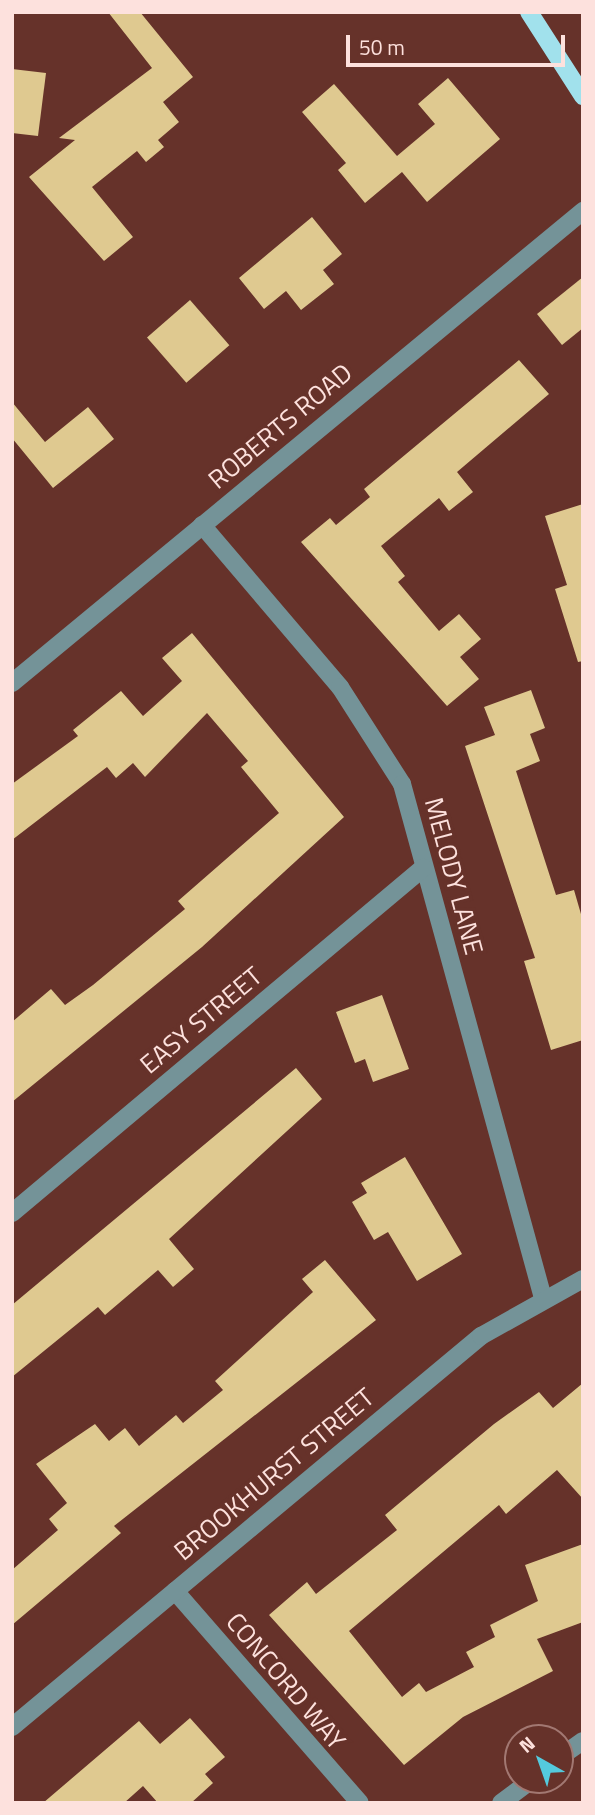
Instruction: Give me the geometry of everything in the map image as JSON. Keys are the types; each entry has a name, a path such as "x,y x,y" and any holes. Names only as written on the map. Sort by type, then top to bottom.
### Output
{"main road":[{"path":"529,12 583,96"}],"street":[{"name":"ROBERTS ROAD","path":"12,683 583,211"},
{"name":"MELODY LANE","path":"202,525 375,734 402,784 543,1298"},
{"name":"EASY STREET","path":"12,1213 423,868"},
{"name":"BROOKHURST STREET","path":"12,1727 481,1336 543,1298 583,1279"},
{"name":"CONCORD WAY","path":"175,1591 360,1803"}],"building":[{"path":"108,12 140,12 193,77 163,102 179,122 158,140 164,147 146,162 137,151 92,187 133,237 104,261 29,177 75,140 59,138 152,68"},
{"path":"12,69 46,73 38,136 12,133"},
{"path":"448,78 500,139 427,202 402,172 365,203 338,170 346,163 302,112 334,84 397,156 435,124 418,104"},
{"path":"312,217 342,254 323,270 334,284 301,310 286,291 264,309 239,278"},
{"path":"583,277 583,328 562,345 537,314"},
{"path":"190,300 229,345 186,383 147,337"},
{"path":"519,360 549,394 457,472 473,492 449,511 439,498 381,546 405,576 398,582 439,631 459,614 481,639 460,657 479,679 447,706 301,542 330,518 336,525 370,497 364,489"},
{"path":"12,402 45,442 88,407 114,439 53,488 12,438"},
{"path":"583,504 583,661 578,662 555,589 567,585 545,516"},
{"path":"192,633 344,817 202,947 12,1102 12,1022 51,989 65,1005 93,985 185,909 178,901 279,813 241,767 248,761 207,713 145,777 133,763 116,778 107,767 12,840 12,784 78,736 73,730 121,691 143,716 182,681 162,658"},
{"path":"531,690 545,728 530,734 540,761 516,771 556,895 574,890 583,921 583,1040 551,1050 524,961 535,958 465,746 495,735 484,707"},
{"path":"382,995 409,1069 373,1082 365,1059 355,1063 336,1012"},
{"path":"296,1068 322,1099 169,1239 194,1269 173,1287 158,1270 105,1315 98,1307 12,1377 12,1305"},
{"path":"405,1157 462,1254 417,1281 388,1232 374,1240 352,1202 367,1193 361,1183"},
{"path":"325,1260 376,1320 114,1526 121,1533 12,1625 12,1570 58,1530 49,1519 67,1503 36,1464 95,1424 109,1441 125,1428 139,1446 176,1415 183,1423 223,1390 215,1381 313,1292 302,1279"},
{"path":"583,1383 583,1499 557,1470 506,1514 499,1505 349,1631 402,1697 419,1683 426,1692 474,1667 466,1652 495,1637 490,1625 538,1601 525,1565 583,1544 583,1622 537,1639 553,1671 463,1717 404,1765 269,1615 307,1582 316,1594 397,1530 385,1515 494,1424 539,1392 553,1408"},
{"path":"190,1718 225,1757 205,1774 213,1783 191,1803 158,1803 143,1786 124,1803 43,1803 139,1721 160,1744"}]}
